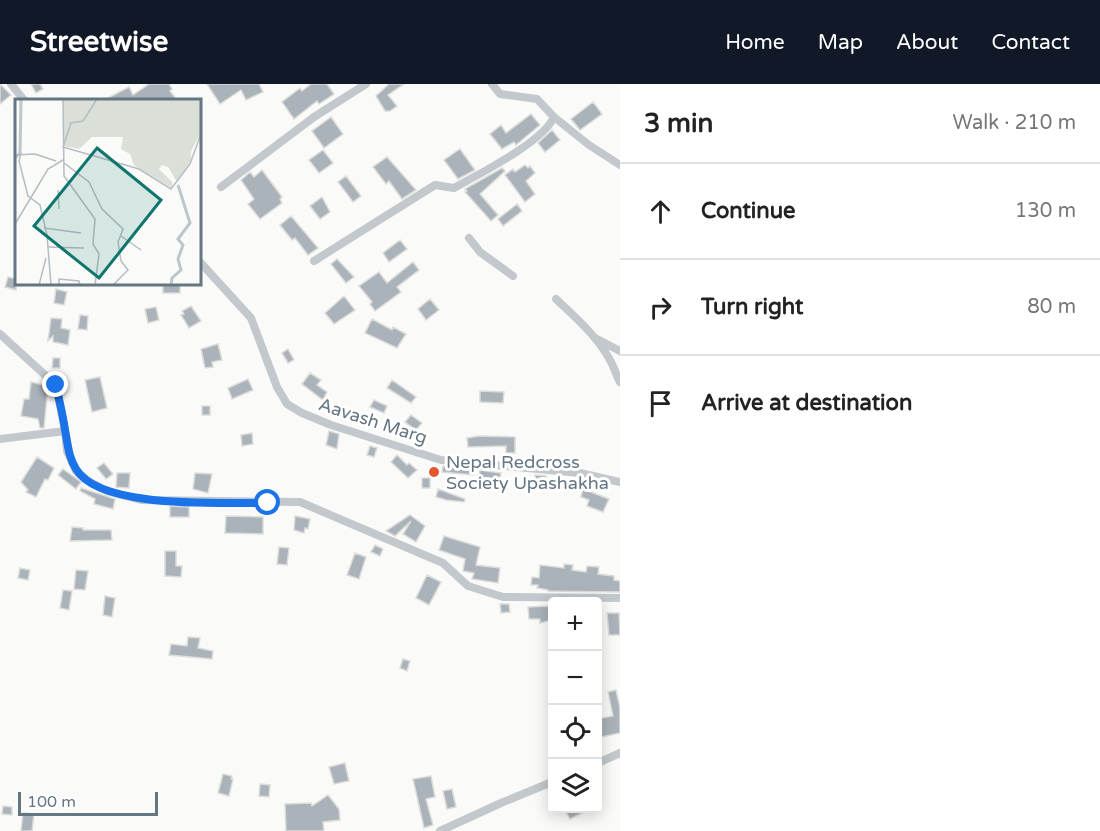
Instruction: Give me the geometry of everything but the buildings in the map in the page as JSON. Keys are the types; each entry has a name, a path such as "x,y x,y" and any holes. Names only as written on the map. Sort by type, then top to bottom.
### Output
{"street":[{"path":"11,84 23,99"},
{"path":"221,187 314,117 366,84"},
{"path":"492,84 500,94 537,99 554,117 588,145 620,165"},
{"path":"314,261 435,185 454,188 511,155 550,127 554,117"},
{"path":"469,238 480,252 513,276"},
{"name":"Aavash Marg","path":"201,263 251,318 277,387 287,404 302,413 441,460 580,473 620,482"},
{"path":"556,299 594,337 611,361 620,382"},
{"path":"0,334 56,385 68,451 76,471 106,491 150,500 300,502 443,563 468,586 485,592 503,597 620,598"},
{"path":"594,337 620,351"},
{"path":"0,439 65,431"},
{"path":"602,761 620,753"},
{"path":"440,831 548,784"}],"place":[{"name":"Nepal Redcross Society Upashakha","path":"434,472"}],"route":[{"path":"56,385 68,451 76,471 106,491 141,500 268,503"}]}
